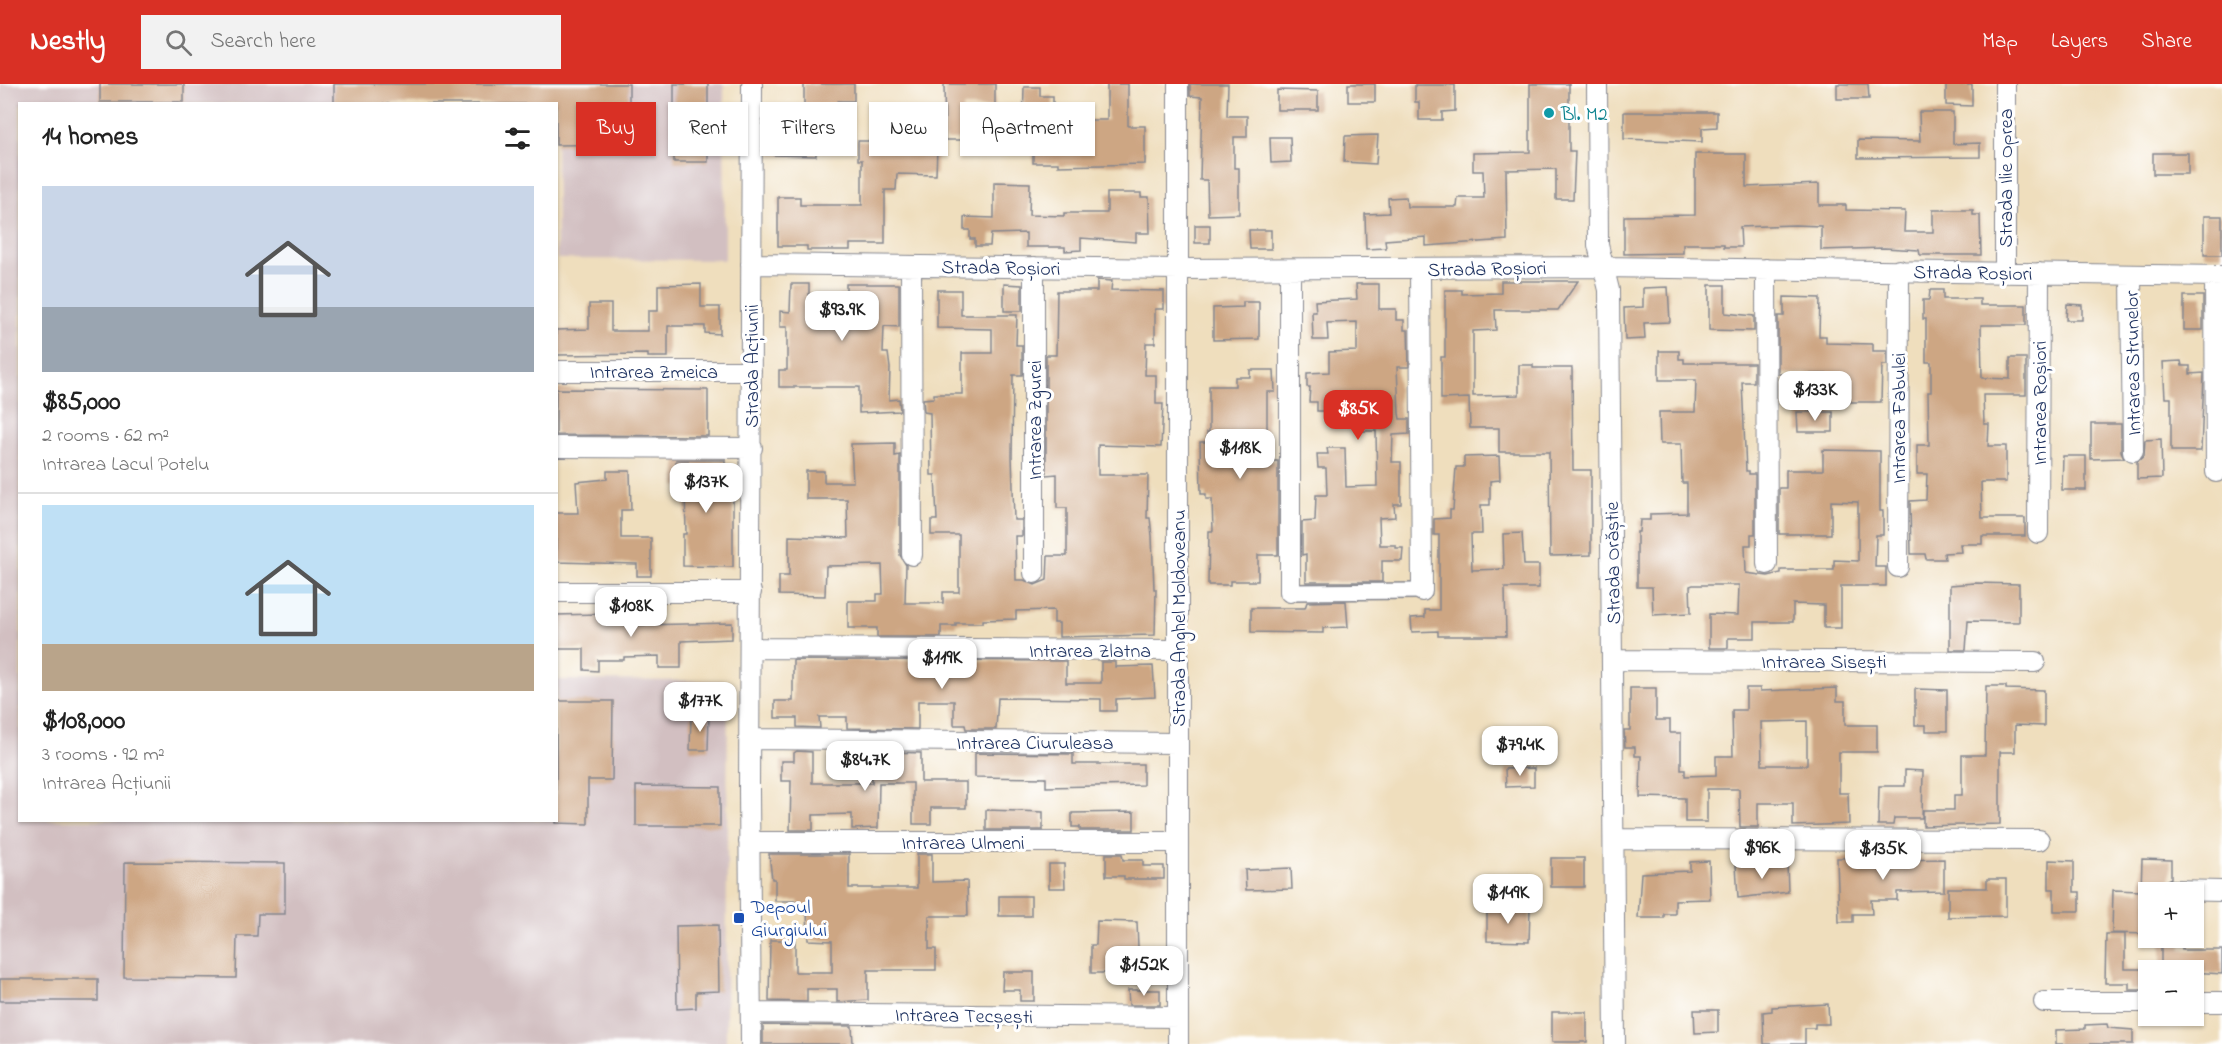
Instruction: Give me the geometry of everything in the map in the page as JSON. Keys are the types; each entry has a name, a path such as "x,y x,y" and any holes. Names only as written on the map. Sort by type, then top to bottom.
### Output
{"street":[{"name":"Strada Acțiunii","path":"751,1044 749,739 752,84"},
{"name":"Strada Anghel Moldoveanu","path":"1178,84 1178,1044"},
{"name":"Strada Orăștie","path":"1597,84 1598,245 1609,290 1615,1044"},
{"name":"Strada Ilie Oprea","path":"2005,84 2005,272"},
{"name":"Strada Roșiori","path":"751,264 1179,269 1603,267 2218,276"},
{"path":"911,266 912,555"},
{"name":"Intrarea Zgurei","path":"1034,267 1035,573"},
{"path":"1290,269 1290,592 1422,591 1420,269"},
{"path":"1766,269 1767,564"},
{"name":"Intrarea Fabulei","path":"1898,567 1899,270"},
{"name":"Intrarea Roșiori","path":"2038,533 2039,273"},
{"name":"Intrarea Strunelor","path":"2131,276 2133,451"},
{"path":"2216,472 2218,276"},
{"name":"Intrarea Zmeica","path":"558,370 751,371"},
{"path":"558,447 752,448"},
{"path":"558,592 751,592"},
{"name":"Intrarea Zlatna","path":"751,648 1178,650"},
{"name":"Intrarea Sisești","path":"1613,660 2035,662"},
{"name":"Intrarea Ciuruleasa","path":"749,739 1177,743"},
{"path":"1614,839 2039,840"},
{"name":"Intrarea Ulmeni","path":"749,842 1177,842"},
{"path":"2204,891 2222,891"},
{"path":"2044,1002 2138,1002"},
{"path":"2204,1002 2222,1002"},
{"name":"Intrarea Tecșești","path":"751,1012 1178,1017"}],"shaded area":[{"name":"Depoul Giurgiului","path":"0,84 724,84 724,102 668,102 668,156 724,156 725,260 558,259 558,102 18,102 18,822 558,822 558,680 728,681 726,1044 0,1044"}],"building":[{"path":"100,84 184,84 184,102 100,102"},
{"path":"334,84 629,84 629,102 576,102 576,145 558,145 558,102 334,102"},
{"path":"674,84 708,84 708,102 674,102"},
{"path":"804,84 854,84 854,101 804,102"},
{"path":"944,84 995,84 995,102 960,102 960,140 948,140 948,102 944,102"},
{"path":"1107,84 1128,84 1128,126 1145,126 1145,164 1058,166 1058,163 1033,163 1033,156 1095,156 1095,120 1107,120"},
{"path":"1190,84 1228,84 1227,116 1247,116 1247,137 1234,137 1234,168 1239,168 1239,214 1208,215 1207,180 1200,180 1202,97 1190,96"},
{"path":"1348,84 1375,84 1375,102 1348,102"},
{"path":"1530,84 1569,84 1569,151 1575,151 1573,199 1556,199 1556,169 1506,170 1507,240 1426,246 1426,237 1385,240 1386,248 1366,249 1365,214 1389,213 1388,198 1406,197 1407,207 1457,207 1458,198 1484,198 1483,171 1473,171 1473,153 1530,152"},
{"path":"1837,84 1868,84 1869,99 1837,99"},
{"path":"1946,84 1972,85 1972,106 1946,105"},
{"path":"1415,85 1455,85 1455,111 1442,112 1442,120 1419,120 1419,102 1415,102"},
{"path":"1024,87 1040,87 1040,96 1053,96 1053,102 1024,102"},
{"path":"1277,90 1318,91 1318,110 1277,110"},
{"path":"1624,112 1717,112 1717,127 1702,128 1702,142 1624,139"},
{"path":"1919,112 1953,112 1953,144 1980,143 1980,157 1858,158 1858,140 1920,141"},
{"path":"1378,135 1376,164 1344,162 1345,136"},
{"path":"1270,137 1290,137 1291,162 1271,163"},
{"path":"858,141 869,141 869,156 937,156 936,175 897,174 896,190 885,190 885,244 850,244 850,250 807,250 807,246 778,246 778,197 800,197 800,205 862,205 862,160 858,160"},
{"path":"2153,153 2188,153 2188,174 2153,174"},
{"path":"1695,154 1746,154 1746,187 1819,184 1819,205 1846,205 1846,210 1905,211 1904,232 1933,232 1933,210 1973,210 1973,215 1980,215 1981,255 1920,255 1919,250 1884,248 1821,250 1821,226 1795,225 1740,227 1741,247 1724,247 1724,244 1683,244 1683,253 1624,254 1624,216 1695,215"},
{"path":"674,156 708,156 708,162 674,162"},
{"path":"994,182 1030,183 1029,215 1064,216 1064,213 1107,213 1107,193 1141,193 1141,197 1149,197 1150,233 1136,233 1136,242 1081,238 1081,250 1065,251 1065,247 1026,247 1026,233 991,234 990,246 975,246 975,239 970,239 970,230 964,230 964,217 994,218"},
{"path":"2204,216 2222,216 2222,255 2204,255"},
{"path":"1195,225 1210,225 1210,243 1195,243"},
{"path":"1249,230 1271,230 1271,249 1250,249"},
{"path":"1097,280 1112,281 1111,290 1164,291 1164,309 1155,309 1155,343 1146,343 1145,375 1156,375 1156,404 1163,404 1161,447 1098,445 1098,475 1148,475 1147,518 1150,518 1154,589 1156,589 1155,635 1059,637 1059,623 1054,623 1054,610 1016,611 1016,619 983,620 983,623 956,623 956,626 941,626 941,637 877,637 877,628 848,628 848,601 877,601 877,594 883,594 882,565 826,566 825,596 779,595 779,576 789,576 789,536 848,538 847,499 806,499 806,471 824,471 824,482 853,482 851,444 895,443 895,456 900,455 900,555 906,565 905,603 943,603 943,592 959,592 959,535 931,535 931,520 937,520 935,475 931,475 930,413 924,412 923,399 934,398 934,394 962,394 962,353 992,353 992,329 937,328 937,290 961,290 961,315 1017,315 1016,345 1022,345 1022,375 1013,375 1012,456 1014,520 1022,520 1022,536 1015,536 1016,580 1024,580 1035,585 1047,580 1048,556 1067,556 1067,508 1057,508 1057,474 1046,475 1046,355 1056,355 1057,291 1097,291"},
{"path":"1501,281 1578,281 1558,310 1495,310 1496,330 1473,331 1473,396 1519,395 1519,365 1533,365 1533,368 1572,368 1573,470 1591,470 1591,555 1550,556 1549,452 1499,452 1499,428 1470,428 1469,398 1441,399 1441,357 1445,357 1445,290 1462,290 1462,294 1501,293"},
{"path":"701,284 701,307 720,307 720,334 705,333 705,326 668,326 668,357 648,357 648,354 558,355 558,330 589,329 589,304 611,304 611,331 648,331 648,311 658,311 658,285"},
{"path":"791,284 809,284 809,295 846,295 846,284 899,284 899,327 884,326 883,353 888,353 890,368 889,400 899,399 900,411 859,413 859,387 779,387 779,370 787,370 787,327 780,327 780,311 790,312"},
{"path":"1004,284 1022,285 1022,311 1004,311"},
{"path":"1356,284 1379,284 1379,309 1396,309 1396,320 1404,320 1404,330 1408,330 1409,367 1397,367 1400,419 1409,419 1409,434 1393,435 1392,462 1401,462 1401,504 1394,504 1395,517 1379,518 1380,545 1396,545 1396,548 1403,548 1402,561 1382,561 1382,582 1306,582 1306,554 1302,555 1302,522 1315,521 1316,495 1327,495 1326,468 1318,468 1317,454 1328,454 1327,448 1345,448 1346,487 1377,486 1376,431 1355,431 1355,411 1317,411 1317,402 1309,402 1310,387 1307,387 1307,373 1329,372 1329,352 1357,351 1357,322 1327,323 1328,340 1313,340 1312,312 1316,312 1315,301 1357,299"},
{"path":"1709,285 1725,285 1725,313 1754,316 1754,331 1709,330"},
{"path":"1668,287 1670,322 1644,323 1645,339 1625,340 1624,308 1643,307 1643,288"},
{"path":"1930,290 1943,290 1943,299 1980,299 1980,305 2026,305 2026,325 1981,325 1982,378 2010,379 2010,358 2026,358 2026,395 1983,395 1984,424 1989,424 1988,446 2006,446 2006,482 1981,482 1982,518 2025,518 2025,536 1982,536 1982,544 1960,544 1961,552 1944,553 1945,559 1926,559 1925,554 1911,554 1910,501 1926,500 1927,474 1917,474 1917,445 1929,445 1928,392 1931,392 1931,362 1926,362 1926,319 1923,319 1923,300 1929,300"},
{"path":"2184,296 2203,296 2203,330 2184,330"},
{"path":"1784,297 1820,298 1819,336 1826,336 1826,343 1873,344 1873,351 1887,351 1887,365 1882,365 1881,402 1836,402 1835,374 1778,374 1778,316 1784,316"},
{"path":"1243,302 1259,302 1259,339 1213,340 1213,308 1243,307"},
{"path":"2067,304 2082,305 2082,320 2066,320"},
{"path":"1659,351 1679,351 1679,359 1684,359 1684,363 1754,363 1754,382 1742,382 1746,471 1749,471 1749,474 1755,474 1755,534 1751,534 1751,545 1745,545 1746,573 1768,576 1781,573 1781,570 1834,570 1834,560 1858,561 1858,502 1831,501 1831,534 1779,534 1779,488 1786,488 1786,470 1823,470 1823,450 1880,451 1880,511 1883,511 1883,535 1876,535 1875,567 1886,567 1886,586 1841,586 1841,628 1824,628 1824,605 1793,604 1793,622 1755,622 1755,638 1728,638 1728,648 1709,648 1709,614 1738,615 1739,585 1690,586 1691,613 1653,615 1652,587 1637,587 1637,532 1639,532 1640,520 1650,520 1650,514 1687,513 1687,483 1682,483 1681,444 1660,444 1659,412 1695,412 1696,380 1659,380"},
{"path":"2181,361 2182,366 2190,366 2190,374 2204,373 2201,451 2171,451 2171,398 2165,398 2163,362"},
{"path":"1250,370 1274,370 1275,392 1267,392 1267,433 1264,433 1265,461 1278,461 1278,555 1258,555 1258,581 1230,581 1230,585 1208,585 1209,531 1213,531 1212,499 1206,499 1206,494 1201,494 1200,442 1207,442 1207,432 1209,432 1209,386 1235,386 1235,377 1250,377"},
{"path":"558,389 708,390 708,436 558,435"},
{"path":"1797,412 1833,412 1833,432 1798,432"},
{"path":"2091,424 2121,424 2121,451 2124,458 2091,459"},
{"path":"2161,439 2162,478 2137,479 2137,462 2144,456 2145,440"},
{"path":"1499,456 1500,480 1490,481 1490,505 1481,505 1482,534 1471,534 1472,570 1504,569 1503,534 1522,533 1524,565 1539,565 1539,588 1505,588 1506,636 1438,636 1438,631 1412,632 1411,618 1425,617 1425,610 1439,610 1439,535 1434,535 1434,519 1450,518 1450,510 1453,510 1456,467 1464,467 1464,457"},
{"path":"2063,456 2086,456 2086,490 2062,490"},
{"path":"676,460 725,460 725,495 733,494 733,567 683,566 683,534 686,534 685,487 675,486"},
{"path":"607,471 630,471 631,510 621,510 621,538 651,538 651,576 637,576 637,564 558,562 558,513 578,513 576,482 607,479"},
{"path":"2019,584 2019,622 1968,621 1966,650 1950,650 1950,585"},
{"path":"1346,601 1348,627 1323,628 1323,633 1251,632 1251,608 1305,608 1307,602"},
{"path":"558,615 640,616 640,625 732,623 732,639 681,641 681,668 659,668 659,656 598,660 598,671 584,670 584,649 558,649"},
{"path":"793,660 1066,661 1066,683 1101,683 1101,662 1115,662 1115,667 1153,666 1155,697 1116,699 1116,711 1101,711 1101,699 998,698 996,729 966,729 965,725 954,725 954,701 918,701 918,729 847,728 847,717 819,717 820,728 797,727 797,718 775,718 775,701 793,701"},
{"path":"1986,686 2044,690 2044,726 2015,725 2015,752 2000,752 2000,824 1923,826 1923,810 1954,810 1954,795 1962,795 1962,755 1985,755"},
{"path":"1630,688 1656,688 1656,720 1670,720 1670,733 1681,733 1681,770 1685,770 1685,776 1716,775 1716,756 1733,756 1732,710 1746,710 1746,688 1760,688 1760,691 1837,688 1837,701 1845,701 1845,725 1877,725 1877,752 1839,752 1839,793 1848,793 1849,824 1793,826 1793,803 1758,803 1758,827 1740,827 1739,789 1707,789 1707,822 1685,822 1685,798 1640,797 1641,756 1635,756 1635,747 1625,747 1624,730 1630,730","holes":["1807,721 1807,765 1762,765 1761,722"]},
{"path":"1915,689 1947,690 1947,731 1926,731 1926,725 1915,725"},
{"path":"558,701 613,701 612,780 588,780 588,824 556,823 558,822"},
{"path":"691,716 709,716 708,750 690,750"},
{"path":"797,751 812,752 812,783 872,783 872,757 888,757 887,752 921,753 921,782 966,782 966,808 931,808 931,824 913,824 913,783 879,783 878,828 852,829 852,814 813,815 813,830 790,830 791,781 781,781 781,761 794,761 794,753"},
{"path":"975,753 1073,754 1073,764 1143,764 1143,785 1046,787 1046,778 975,777"},
{"path":"1534,768 1534,786 1506,787 1505,769"},
{"path":"1905,770 1923,771 1922,818 1894,818 1893,825 1878,825 1879,786 1905,786"},
{"path":"636,786 720,787 720,826 636,826"},
{"path":"986,810 1043,812 1043,830 986,830"},
{"path":"1134,812 1134,830 1080,830 1080,827 1072,827 1072,813"},
{"path":"769,854 849,854 849,888 917,888 917,854 932,854 932,882 967,881 968,916 929,916 929,949 936,949 936,970 868,970 868,1000 837,1002 837,989 807,989 807,1002 769,1001 770,940 795,940 795,972 832,972 832,941 808,940 807,909 799,909 798,901 775,901 775,879 772,879"},
{"path":"1106,854 1122,854 1123,860 1143,860 1143,866 1164,866 1164,879 1124,879 1124,876 1106,876"},
{"path":"1898,857 1898,860 1944,859 1944,891 1897,892 1897,900 1871,900 1872,914 1853,914 1853,922 1839,922 1837,858"},
{"path":"1551,858 1584,858 1584,887 1551,887"},
{"path":"2142,859 2171,860 2171,878 2164,882 2141,882"},
{"path":"2049,860 2074,861 2074,892 2080,892 2080,911 2054,911 2054,889 2049,889"},
{"path":"1709,861 1710,899 1675,900 1675,914 1664,914 1664,918 1638,918 1641,873 1690,871 1690,862"},
{"path":"125,862 285,863 285,914 258,914 257,936 237,936 236,978 124,977"},
{"path":"1787,863 1788,892 1738,898 1736,865"},
{"path":"1049,864 1064,864 1065,888 1049,888"},
{"path":"1291,868 1292,889 1246,890 1245,870"},
{"path":"1987,879 2006,879 2006,916 1948,917 1948,888 1987,888"},
{"path":"2113,890 2138,891 2138,934 2112,933"},
{"path":"999,896 1031,896 1031,916 999,916"},
{"path":"1487,908 1530,909 1529,942 1487,941"},
{"path":"1097,921 1137,922 1139,973 1091,973 1091,945 1096,945"},
{"path":"718,925 719,991 696,992 696,1008 677,1009 676,926"},
{"path":"2106,934 2125,934 2125,969 2138,969 2138,990 2129,990 2129,983 2105,983"},
{"path":"2161,948 2222,950 2222,974 2204,973 2204,960 2161,960"},
{"path":"1003,972 1034,972 1034,1001 1020,1001 1020,990 1002,990"},
{"path":"0,979 98,979 98,1001 0,1001"},
{"path":"1128,990 1160,990 1160,1005 1129,1005"},
{"path":"1828,1004 1829,1024 1815,1024 1815,1028 1805,1028 1805,1044 1764,1044 1763,1012 1772,1011 1772,1007"},
{"path":"1694,1010 1718,1010 1718,1032 1695,1033"},
{"path":"1552,1012 1587,1012 1587,1042 1552,1042"},
{"path":"2107,1024 2108,1028 2133,1030 2133,1044 2056,1044 2056,1030 2085,1029 2085,1025"},
{"path":"763,1025 852,1026 853,1044 763,1044"}],"place":[{"name":"Bl. M2","path":"1549,113"},
{"name":"Depoul Giurgiului","path":"739,918"}]}
